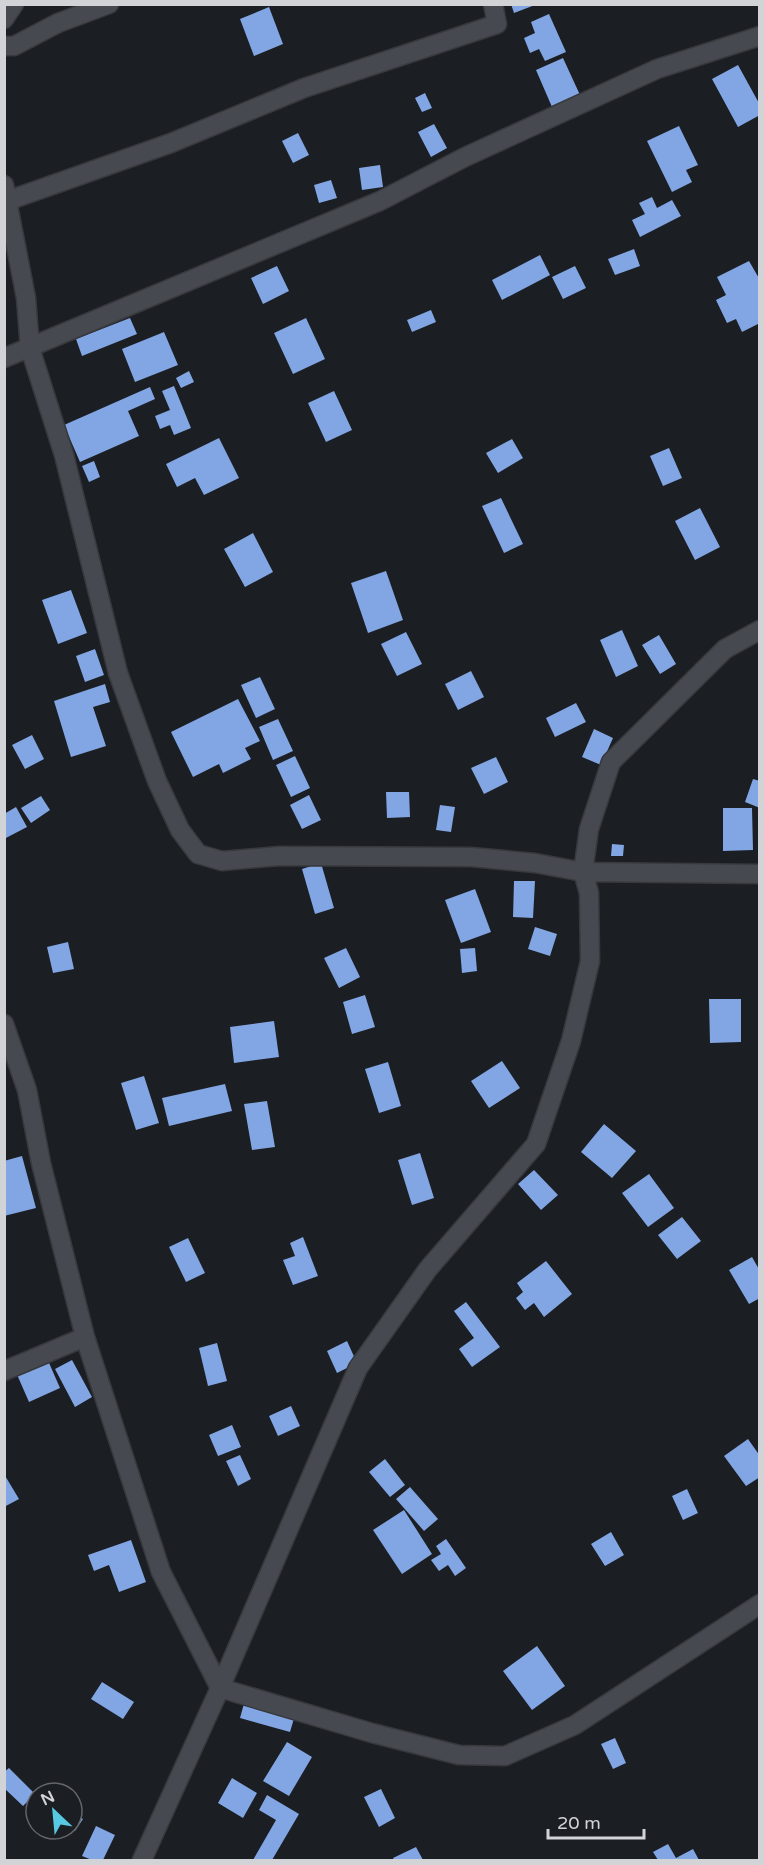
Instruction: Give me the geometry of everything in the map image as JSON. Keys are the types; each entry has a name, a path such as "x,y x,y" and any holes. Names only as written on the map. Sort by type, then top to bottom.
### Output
{"street":[{"path":"4,19 14,4"},
{"path":"4,46 14,46 58,22 109,4"},
{"path":"493,4 497,24 304,88 171,144 6,196 26,298 30,348 64,456 118,673 157,781 180,831 198,854 222,861 279,856 471,857 535,863 583,872 759,874"},
{"path":"4,358 380,201 465,157 657,69 759,36"},
{"path":"142,1860 220,1688 358,1368 428,1269 536,1144 572,1041 590,961 589,893 583,872 589,828 610,762 725,649 759,630"},
{"path":"4,1024 27,1090 41,1162 85,1337 160,1572 220,1688 372,1733 459,1755 505,1756 575,1725 759,1604"},
{"path":"4,1371 85,1337"}],"building":[{"path":"511,4 535,4 535,5 514,13"},
{"path":"269,7 283,44 254,56 240,19"},
{"path":"549,14 566,52 545,61 539,49 530,53 524,38 535,33 531,22"},
{"path":"563,58 580,95 552,107 536,70"},
{"path":"738,65 760,105 760,115 738,127 712,79"},
{"path":"425,93 432,108 422,112 415,98"},
{"path":"434,124 447,148 431,157 418,132"},
{"path":"679,126 698,165 686,170 692,182 672,192 647,141"},
{"path":"298,133 309,155 293,163 282,141"},
{"path":"380,165 383,187 362,190 359,168"},
{"path":"331,180 337,198 319,203 314,185"},
{"path":"652,197 657,208 672,200 681,216 640,237 632,220 645,214 639,203"},
{"path":"634,249 640,266 615,275 608,259"},
{"path":"540,255 550,275 502,300 492,280"},
{"path":"749,261 760,280 760,323 742,332 736,319 727,323 716,300 726,295 717,277"},
{"path":"277,266 289,291 263,304 251,278"},
{"path":"575,266 586,288 563,299 552,277"},
{"path":"431,310 436,322 412,332 407,320"},
{"path":"130,318 137,334 82,356 76,339"},
{"path":"306,318 325,359 293,374 274,333"},
{"path":"164,332 178,365 135,382 122,349"},
{"path":"189,371 194,382 181,388 176,378"},
{"path":"174,386 191,428 174,435 170,425 160,429 155,416 170,410 162,391"},
{"path":"150,387 155,399 128,411 139,436 80,462 64,425"},
{"path":"334,391 352,430 326,442 308,403"},
{"path":"219,438 239,478 204,495 195,478 177,487 166,464"},
{"path":"512,439 523,458 498,473 486,453"},
{"path":"669,448 682,478 663,486 650,456"},
{"path":"94,461 100,477 89,482 82,466"},
{"path":"501,498 523,544 504,553 482,506"},
{"path":"700,508 720,547 695,560 675,521"},
{"path":"253,533 273,572 245,587 224,549"},
{"path":"386,571 403,620 368,633 351,583"},
{"path":"71,590 87,633 58,644 42,600"},
{"path":"622,630 638,666 616,677 600,640"},
{"path":"406,632 422,664 397,676 381,644"},
{"path":"659,635 676,664 660,674 642,645"},
{"path":"95,649 104,675 85,682 76,656"},
{"path":"471,671 484,697 458,710 445,684"},
{"path":"260,677 275,709 256,718 241,685"},
{"path":"105,684 110,702 93,707 106,746 71,757 54,701"},
{"path":"238,699 260,741 245,748 251,759 223,773 219,764 193,777 171,732"},
{"path":"576,703 586,722 555,737 546,718"},
{"path":"278,719 293,751 273,760 259,727"},
{"path":"594,729 613,738 601,765 582,757"},
{"path":"32,735 44,759 25,769 12,745"},
{"path":"295,756 310,788 291,797 276,765"},
{"path":"496,757 508,782 484,794 471,768"},
{"path":"753,779 760,781 760,808 745,802"},
{"path":"386,792 409,792 410,817 387,818"},
{"path":"309,795 321,820 302,829 290,805"},
{"path":"41,796 50,810 31,823 21,808"},
{"path":"440,805 455,807 451,832 436,830"},
{"path":"16,807 27,827 4,839 4,814"},
{"path":"723,808 752,808 753,850 723,851"},
{"path":"612,844 624,845 623,856 611,856"},
{"path":"321,863 334,908 315,914 302,869"},
{"path":"514,881 535,881 533,918 513,917"},
{"path":"475,889 491,932 461,943 445,900"},
{"path":"535,927 557,934 550,956 528,949"},
{"path":"68,942 74,969 53,973 47,947"},
{"path":"346,948 360,977 339,988 324,958"},
{"path":"475,948 477,971 462,973 460,949"},
{"path":"365,995 375,1027 352,1034 343,1002"},
{"path":"709,999 741,999 741,1042 710,1043"},
{"path":"274,1021 279,1057 234,1063 230,1027"},
{"path":"502,1061 520,1088 489,1108 471,1081"},
{"path":"388,1062 401,1106 379,1113 365,1069"},
{"path":"144,1076 159,1123 136,1130 121,1083"},
{"path":"225,1084 232,1111 169,1126 162,1098"},
{"path":"267,1101 275,1147 252,1150 244,1104"},
{"path":"604,1124 636,1151 612,1178 581,1152"},
{"path":"420,1153 434,1198 412,1205 398,1160"},
{"path":"22,1156 36,1208 4,1216 4,1161"},
{"path":"534,1170 558,1195 541,1210 518,1184"},
{"path":"649,1174 674,1208 648,1227 622,1193"},
{"path":"682,1217 701,1241 677,1259 658,1235"},
{"path":"303,1237 318,1276 293,1285 283,1260 295,1256 290,1243"},
{"path":"188,1238 205,1273 186,1282 169,1247"},
{"path":"752,1257 760,1271 760,1298 749,1304 729,1270"},
{"path":"546,1261 572,1294 544,1317 534,1303 525,1310 516,1298 523,1292 517,1283"},
{"path":"466,1302 500,1347 472,1367 459,1349 474,1338 454,1311"},
{"path":"347,1341 357,1363 337,1373 327,1351"},
{"path":"217,1343 227,1381 208,1386 199,1348"},
{"path":"46,1356 60,1388 29,1402 15,1370"},
{"path":"72,1360 92,1397 75,1407 55,1369"},
{"path":"291,1406 300,1426 278,1436 269,1416"},
{"path":"232,1425 241,1447 218,1456 209,1435"},
{"path":"748,1439 760,1456 760,1477 746,1486 724,1456"},
{"path":"240,1455 251,1479 238,1486 226,1461"},
{"path":"385,1459 405,1485 390,1497 369,1472"},
{"path":"4,1474 19,1499 4,1507"},
{"path":"410,1487 438,1519 424,1531 396,1499"},
{"path":"687,1489 698,1513 683,1520 672,1496"},
{"path":"404,1510 432,1554 402,1574 373,1530"},
{"path":"611,1532 624,1555 605,1566 591,1544"},
{"path":"446,1539 466,1568 455,1576 448,1565 439,1571 431,1560 441,1554 436,1546"},
{"path":"131,1540 146,1582 119,1592 109,1565 94,1571 88,1555"},
{"path":"537,1646 565,1686 532,1710 503,1671"},
{"path":"102,1682 134,1702 123,1719 91,1699"},
{"path":"245,1700 295,1715 290,1732 240,1718"},
{"path":"615,1738 626,1763 613,1769 601,1744"},
{"path":"287,1742 312,1757 289,1796 263,1781"},
{"path":"9,1768 24,1783 23,1806 4,1788 4,1772"},
{"path":"232,1778 257,1793 243,1818 218,1803"},
{"path":"381,1789 395,1818 379,1827 364,1797"},
{"path":"267,1795 299,1814 272,1860 253,1860 276,1820 259,1810"},
{"path":"96,1826 115,1835 103,1860 92,1860 82,1856"},
{"path":"668,1844 676,1858 693,1849 699,1860 658,1860 653,1852"},
{"path":"416,1847 423,1860 394,1860 393,1858"}]}
